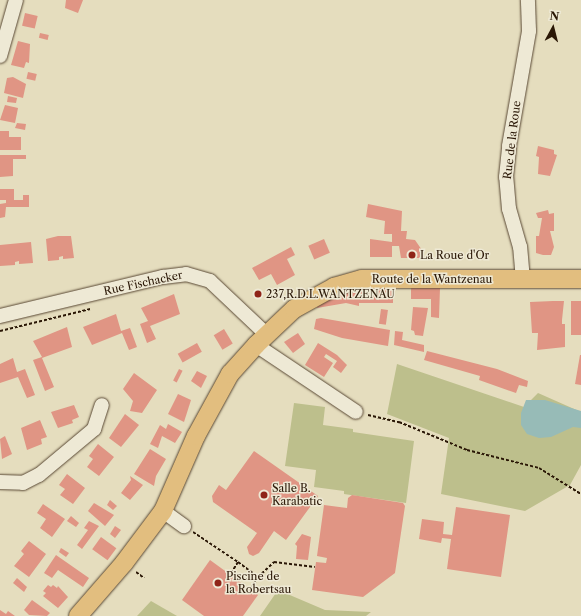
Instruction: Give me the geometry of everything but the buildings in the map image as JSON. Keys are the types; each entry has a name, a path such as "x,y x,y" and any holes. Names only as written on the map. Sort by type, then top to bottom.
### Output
{"main road":[{"name":"Route de la Wantzenau","path":"78,616 124,563 163,511 220,390 261,339 294,308 312,297 348,282 388,278 523,280 581,279"}],"street":[{"path":"0,56 16,0"},
{"name":"Rue de la Roue","path":"523,280 520,247 509,209 506,177 509,146 529,31 528,0"},
{"name":"Rue Fischacker","path":"0,316 163,276 186,274 196,275 210,281 261,339"},
{"path":"261,339 356,412"},
{"path":"0,482 23,483 39,475 94,429 102,405"},
{"path":"163,511 184,526"}],"path":[{"path":"0,331 91,308"},
{"path":"356,412 399,422 467,450 538,468 581,494"},
{"path":"184,526 258,577"},
{"path":"230,575 238,562"},
{"path":"251,589 258,577 274,562 315,567"}],"green space":[{"path":"397,364 524,407 538,393 581,412 581,465 570,485 525,511 441,494 449,438 387,414"},
{"path":"294,403 325,407 323,425 353,429 353,432 414,441 406,503 344,494 344,491 314,487 316,470 285,466"},
{"path":"278,590 325,610 371,612 366,616 260,616"},
{"path":"151,601 177,616 137,616"}],"water":[{"path":"526,400 545,400 581,411 581,428 573,427 551,437 539,438 527,434 521,425 521,413"}],"place":[{"name":"La Roue d'Or","path":"412,255"},
{"name":"237,R.D.L.WANTZENAU","path":"258,294"},
{"name":"Salle B. Karabatic","path":"264,495"},
{"name":"Piscine de la Robertsau","path":"218,583"}]}
